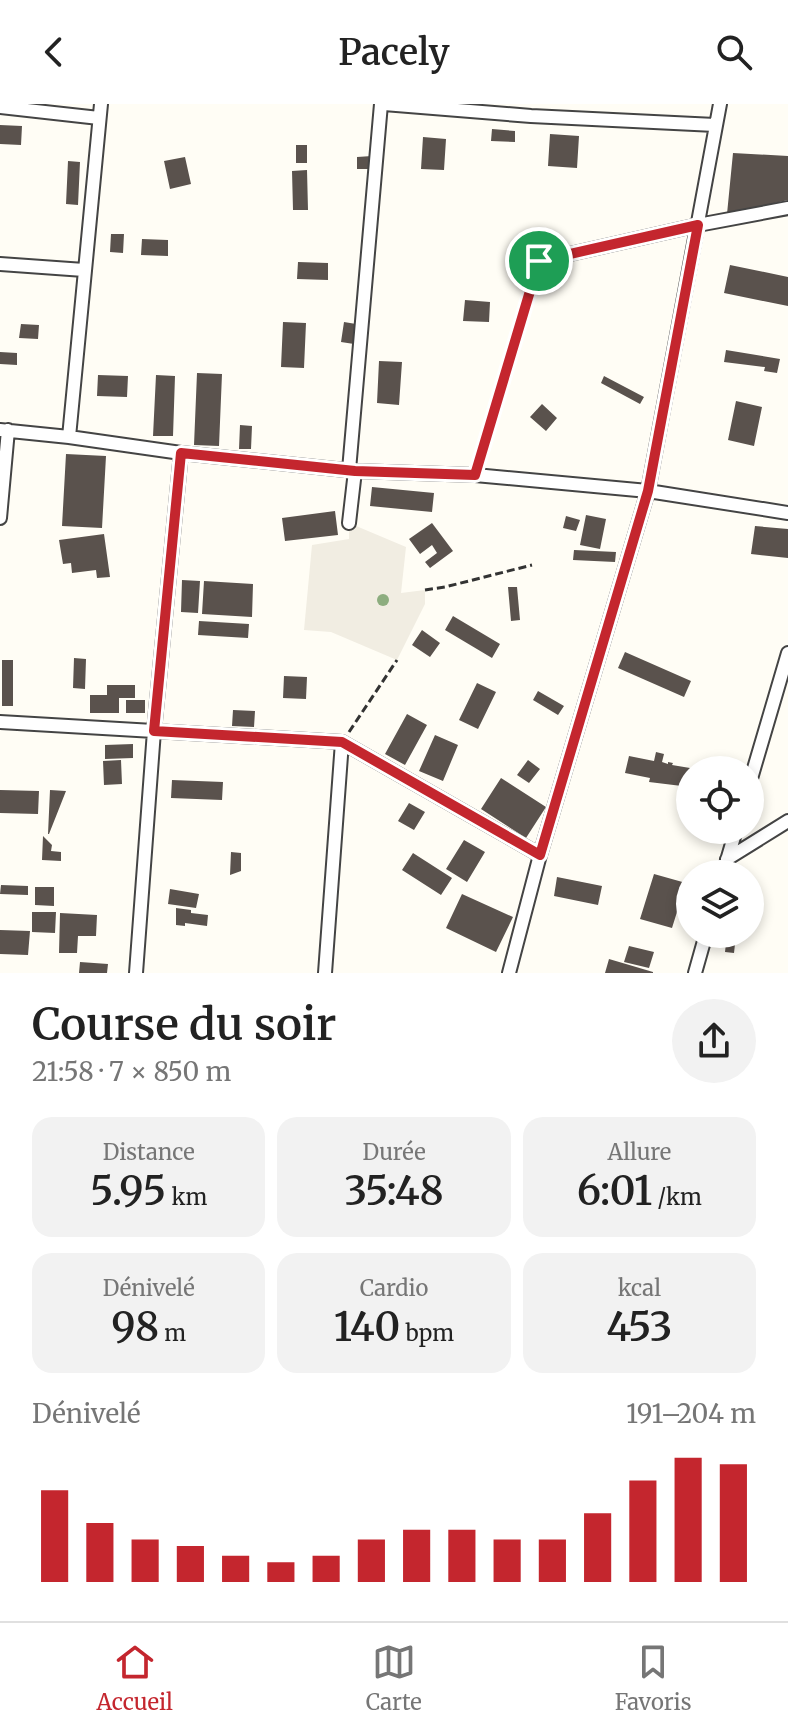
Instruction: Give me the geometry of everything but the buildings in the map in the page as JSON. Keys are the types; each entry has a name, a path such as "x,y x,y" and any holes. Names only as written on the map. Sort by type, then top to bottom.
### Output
{"street":[{"path":"69,437 101,104"},
{"path":"349,523 383,104 532,110 715,125"},
{"path":"509,973 540,855 648,491 720,104"},
{"path":"0,107 99,118"},
{"path":"539,261 788,208"},
{"path":"0,264 84,270"},
{"path":"0,518 4,430 352,471 475,475 648,491 788,513"},
{"path":"136,973 154,731 181,453"},
{"path":"758,756 788,653"},
{"path":"0,722 342,742 540,855"},
{"path":"325,973 342,742"},
{"path":"727,859 788,821"},
{"path":"727,859 732,844"},
{"path":"695,973 702,948"}],"path":[{"path":"475,475 539,261"},
{"path":"425,590 532,565"},
{"path":"342,742 397,660"}],"shaded area":[{"path":"349,523 406,547 401,593 425,590 425,604 397,660 331,632 304,630 312,545 349,539"}],"route":[{"path":"698,225 648,491 540,855 342,742 154,731 181,453 355,471 475,475 539,261 698,225"}]}
